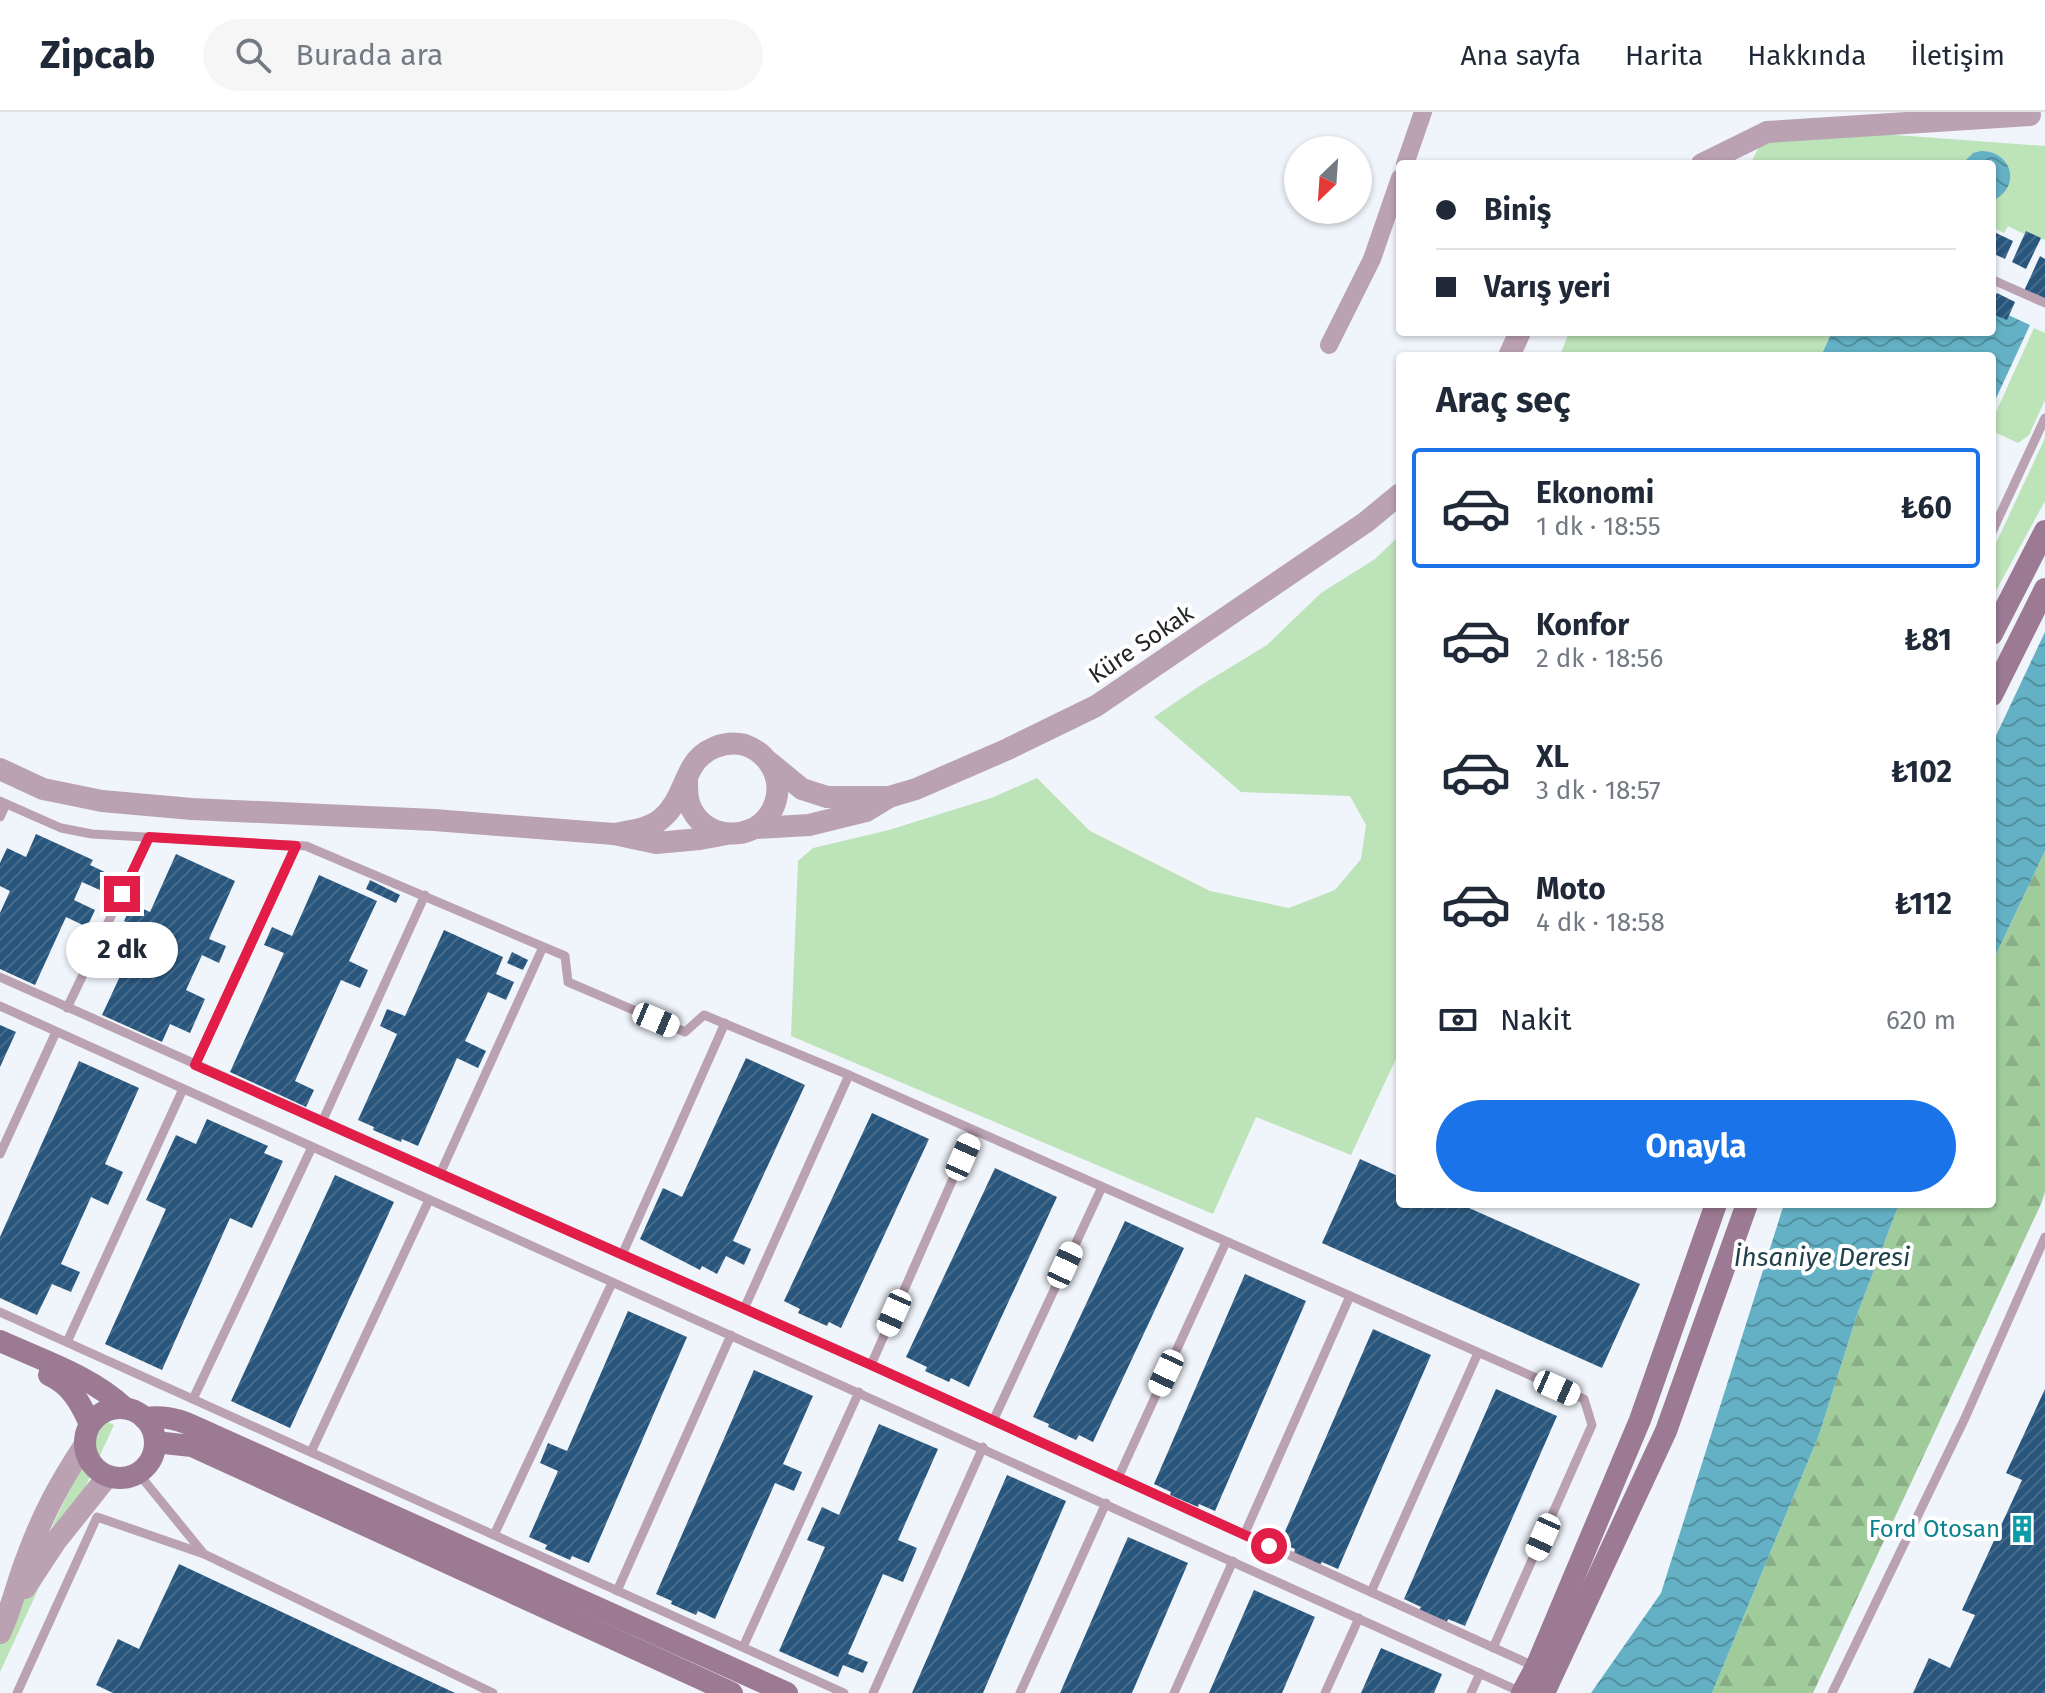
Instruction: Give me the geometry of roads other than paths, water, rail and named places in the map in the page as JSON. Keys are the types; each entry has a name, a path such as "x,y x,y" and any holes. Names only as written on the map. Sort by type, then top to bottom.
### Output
{"main road":[{"path":"1996,626 2045,531"},
{"path":"1996,687 2045,589"},
{"path":"1522,1693 1536,1667 1640,1420 1715,1208"},
{"path":"1544,1693 1666,1431 1746,1208"},
{"path":"0,1341 96,1385 112,1395 134,1413 151,1426 155,1442 147,1466 129,1478 107,1477 91,1465 84,1446 85,1434 97,1416 115,1408 134,1413 175,1418 787,1693"},
{"path":"0,1353 59,1379 73,1391 90,1424"},
{"path":"155,1442 192,1446 732,1693"}],"street":[{"path":"1406,160 1423,112"},
{"path":"1710,160 1767,132 2040,117"},
{"path":"1329,345 1372,259 1396,190"},
{"name":"Küre Sokak","path":"889,797 916,789 1008,749 1096,706 1366,522 1396,497"},
{"path":"614,834 660,821 679,799 693,766 702,755 730,743 745,745 759,752 802,789 827,797 889,797"},
{"path":"0,769 43,789 102,801 192,809 434,820 614,834 656,843 742,834 756,828 775,805 778,790 769,762"},
{"path":"687,780 691,810 700,822 727,834"},
{"path":"756,828 809,825 866,811 889,797"},
{"path":"0,1633 44,1512 84,1446"},
{"path":"11,1609 56,1541 107,1477"}],"lane":[{"path":"1996,281 2045,303"},
{"path":"1996,523 2045,418"},
{"path":"0,817 3,802 61,828 92,834 306,846 565,956 568,982 685,1032 704,1015 725,1023 1584,1399 1592,1425 1493,1648"},
{"path":"67,1008 149,837"},
{"path":"195,1065 296,846"},
{"path":"322,1122 425,895"},
{"path":"440,1174 543,947"},
{"path":"0,977 871,1365 1536,1667"},
{"path":"0,1006 983,1447 1522,1693"},
{"path":"622,1255 725,1023"},
{"path":"0,1154 56,1032"},
{"path":"744,1309 849,1075"},
{"path":"67,1342 183,1089"},
{"path":"871,1365 974,1131"},
{"path":"193,1399 312,1147"},
{"path":"993,1421 1102,1187"},
{"path":"311,1452 429,1200"},
{"path":"1832,1693 1965,1418 2045,1237"},
{"path":"1118,1478 1226,1242"},
{"path":"494,1535 612,1283"},
{"path":"1244,1535 1350,1296"},
{"path":"0,1312 844,1693"},
{"path":"617,1591 731,1335"},
{"path":"1371,1592 1478,1353"},
{"path":"743,1647 859,1392"},
{"path":"873,1693 983,1447"},
{"path":"138,1473 204,1554"},
{"path":"1020,1693 1106,1503"},
{"path":"17,1693 97,1517 204,1554 493,1693"},
{"path":"1174,1693 1233,1561"},
{"path":"1325,1693 1359,1618"},
{"path":"1471,1693 1480,1673"}],"water":[{"path":"1973,153 1992,153 2006,163 2010,179 2007,188 1996,198 1996,160 1966,160"},
{"path":"1996,309 2030,325 1996,398 1996,352 1823,352 1830,336 1996,336"},
{"path":"2045,632 2045,851 1996,955 1996,736"},
{"name":"İhsaniye Deresi","path":"1783,1208 1897,1208 1857,1315 1819,1435 1712,1693 1591,1693 1661,1593"}],"place":[{"name":"Ford Otosan","path":"2022,1529"}]}
